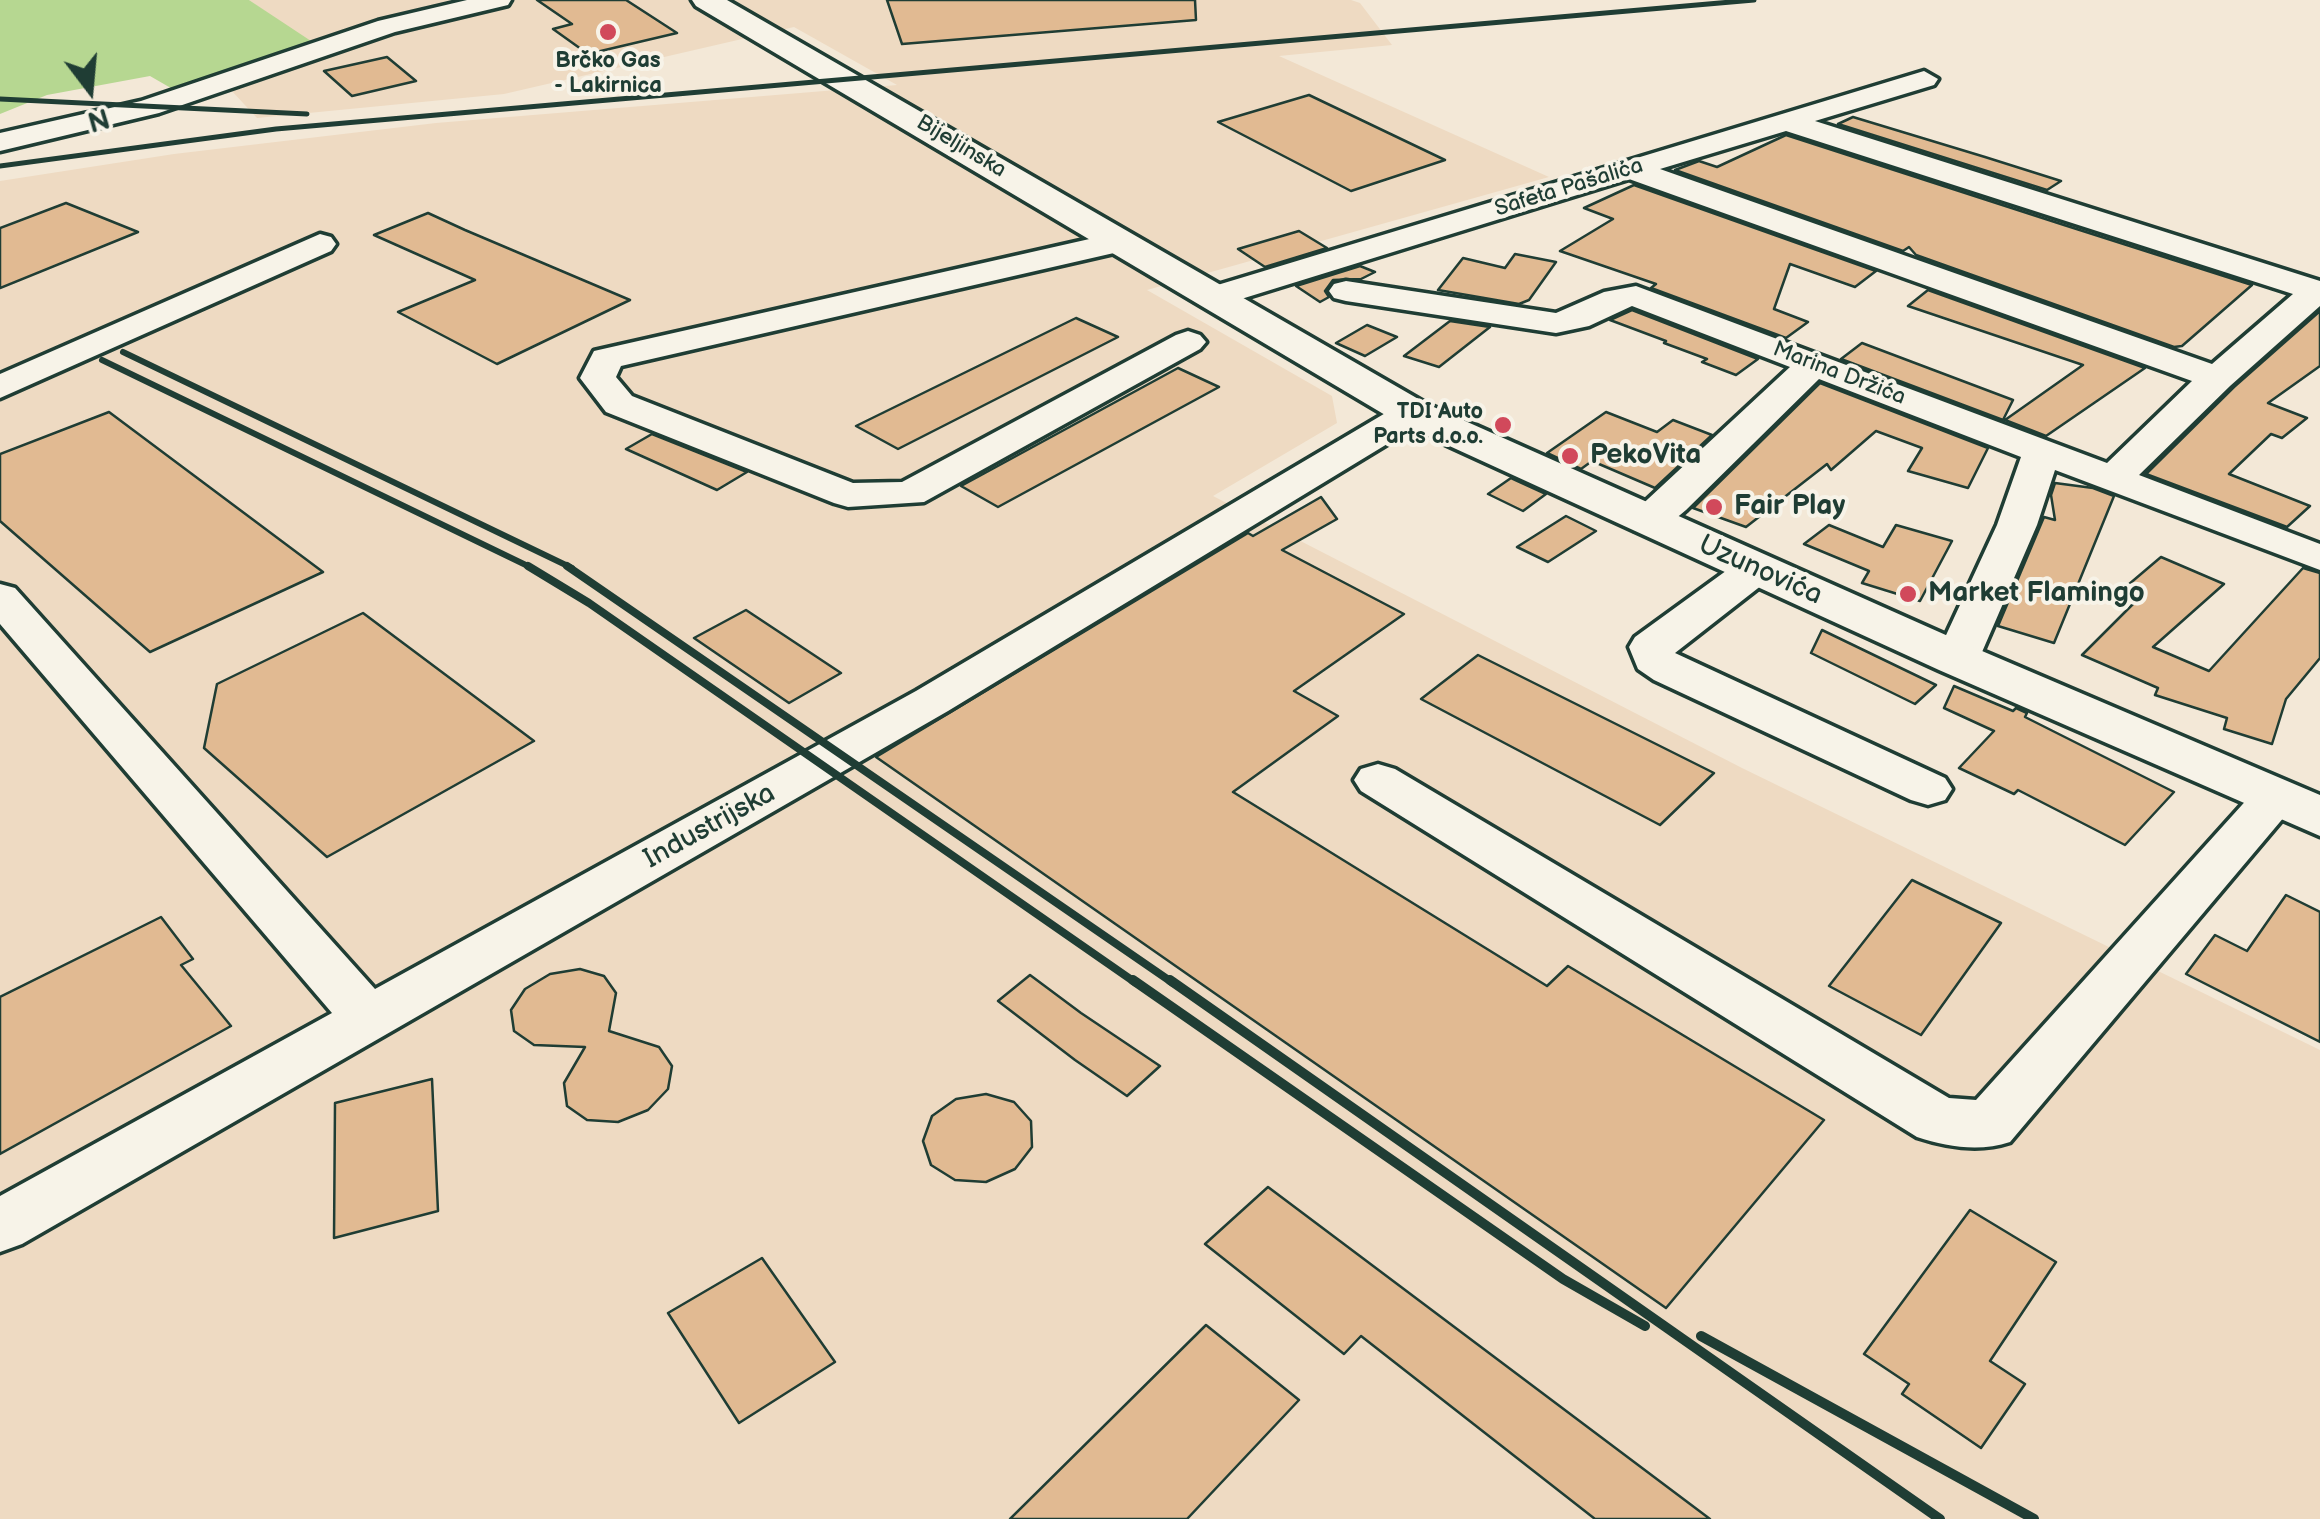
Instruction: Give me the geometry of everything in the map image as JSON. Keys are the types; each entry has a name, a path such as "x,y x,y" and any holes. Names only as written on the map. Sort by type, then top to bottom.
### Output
{"main road":[{"name":"Bijeljinska","path":"706,0 1214,297"},
{"name":"Uzunovića","path":"1214,297 1412,413 1957,659 2299,807"}],"street":[{"path":"0,142 148,107 387,26 500,0"},
{"name":"Safeta Pašalića","path":"1214,297 1924,80"},
{"path":"1788,122 2317,291 2217,378 2112,479"},
{"path":"1630,169 2217,378"},
{"path":"1116,243 606,360 598,378 619,404 848,496 910,494 1188,342"},
{"path":"0,387 320,244"},
{"name":"Marina Držića","path":"1346,291 1556,322 1577,320 1625,295 1636,296 2320,558"},
{"path":"1648,521 1814,364"},
{"name":"Industrijska","path":"0,1226 932,702 1412,413"},
{"path":"1957,659 2017,525 2042,452"},
{"path":"1756,569 1651,647 1654,658 1670,670 1928,790"},
{"path":"0,597 370,1019"},
{"path":"1378,780 1938,1120 1989,1125 2299,807"}],"shaded area":[{"path":"249,0 1360,3 1392,45 1279,56 1549,177 1147,290 1332,396 1337,423 1213,496 1742,768 2320,1050 2320,1519 0,1519 0,181 174,154 436,123 897,85 794,27 504,94 257,118 230,89 325,53"}],"green space":[{"path":"0,0 249,0 314,43 176,91 150,76 47,95 0,114"}],"building":[{"path":"537,0 626,0 677,33 588,54 553,29 572,24"},
{"path":"887,0 1195,0 1196,20 902,44"},
{"path":"387,57 416,81 352,96 324,71"},
{"path":"1309,95 1445,160 1351,191 1218,122"},
{"path":"1853,117 2061,181 2047,190 1838,124"},
{"path":"1786,135 2252,285 2182,346 2174,347 1916,255 1909,247 1903,251 1675,170 1699,161 1717,167"},
{"path":"1634,185 1876,271 1855,287 1790,264 1774,309 1808,322 1786,338 1651,288 1656,284 1560,251 1613,219 1584,208"},
{"path":"66,203 138,232 0,288 0,228"},
{"path":"428,213 630,300 497,364 398,312 475,280 374,235"},
{"path":"1299,231 1327,248 1265,267 1238,249"},
{"path":"1515,254 1556,262 1529,300 1519,304 1438,290 1463,258 1505,268"},
{"path":"1360,266 1375,272 1361,279 1333,280 1325,291 1329,297 1320,302 1296,286"},
{"path":"1928,290 2145,368 2046,436 2005,420 2083,365 1908,306"},
{"path":"1632,310 1758,359 1736,375 1702,362 1707,359 1666,341 1610,320"},
{"path":"2320,311 2320,366 2268,403 2307,418 2282,438 2271,434 2229,474 2310,506 2287,527 2146,474 2234,387"},
{"path":"1076,318 1118,337 898,449 856,426"},
{"path":"1450,321 1490,327 1439,367 1404,356"},
{"path":"1367,325 1397,337 1365,356 1336,343"},
{"path":"1862,343 2013,400 2003,420 1841,359"},
{"path":"1178,368 1219,387 998,507 961,486"},
{"path":"1820,383 1988,448 1968,488 1908,471 1922,448 1876,431 1831,470 1827,464 1746,527 1693,508"},
{"path":"109,412 323,572 150,652 0,521 0,454"},
{"path":"1606,412 1657,432 1673,420 1712,435 1655,488 1592,461 1581,469 1547,453"},
{"path":"652,434 747,472 717,490 626,449"},
{"path":"1511,478 1546,494 1523,511 1488,494"},
{"path":"2055,483 2093,488 2114,496 2054,643 1998,626 2044,517 2055,520 2051,495"},
{"path":"1321,497 1337,519 1282,550 1404,614 1294,691 1338,716 1233,792 1547,986 1568,966 1824,1120 1666,1308 876,757 1248,533 1253,536"},
{"path":"1566,516 1596,531 1548,562 1517,547"},
{"path":"1829,525 1883,547 1896,525 1952,541 1920,601 1862,583 1869,571 1804,544"},
{"path":"2161,557 2224,584 2153,647 2209,671 2303,568 2320,573 2320,658 2286,699 2272,744 2224,729 2227,718 2155,695 2158,688 2082,655 2145,592 2128,585"},
{"path":"746,610 841,673 789,703 694,638"},
{"path":"363,613 534,741 327,857 204,748 217,684"},
{"path":"1822,630 1936,685 1915,704 1811,653"},
{"path":"1478,655 1714,773 1660,825 1421,699"},
{"path":"1954,686 2027,713 2025,717 2174,792 2125,845 2018,790 2014,794 1959,768 1994,731 1944,708"},
{"path":"1912,880 2001,923 1921,1035 1829,986"},
{"path":"2286,895 2320,912 2320,1042 2186,974 2215,935 2247,951"},
{"path":"161,917 193,959 181,965 231,1026 0,1154 0,997"},
{"path":"580,969 604,976 616,993 609,1031 659,1047 672,1066 668,1089 648,1110 618,1122 587,1120 567,1106 564,1083 585,1047 534,1045 514,1031 511,1010 525,989 550,974"},
{"path":"1030,975 1160,1066 1127,1096 1075,1060 998,1001"},
{"path":"432,1079 438,1211 334,1238 335,1103"},
{"path":"986,1094 1014,1102 1031,1121 1032,1147 1015,1169 986,1182 955,1180 931,1165 923,1141 932,1116 956,1099"},
{"path":"1268,1187 1710,1519 1595,1519 1361,1336 1344,1354 1205,1244"},
{"path":"1970,1210 2056,1262 1990,1361 2025,1384 1981,1448 1902,1394 1909,1384 1864,1354"},
{"path":"762,1258 835,1362 739,1423 668,1313"},
{"path":"1206,1325 1299,1400 1187,1519 1010,1519"}],"railway":[{"path":"0,166 276,129 1754,0"},
{"path":"0,99 307,114"},
{"path":"123,352 572,568"},
{"path":"102,360 529,566"},
{"path":"529,566 589,603 1136,983"},
{"path":"567,566 1173,983"},
{"path":"1133,980 1563,1279 1645,1326"},
{"path":"1170,980 1940,1519"},
{"path":"1701,1336 2034,1519"}],"place":[{"name":"Brčko Gas - Lakirnica","path":"608,32"},
{"name":"TDI Auto Parts d.o.o.","path":"1503,425"},
{"name":"PekoVita","path":"1570,456"},
{"name":"Fair Play","path":"1714,507"},
{"name":"Market Flamingo","path":"1908,594"}]}
